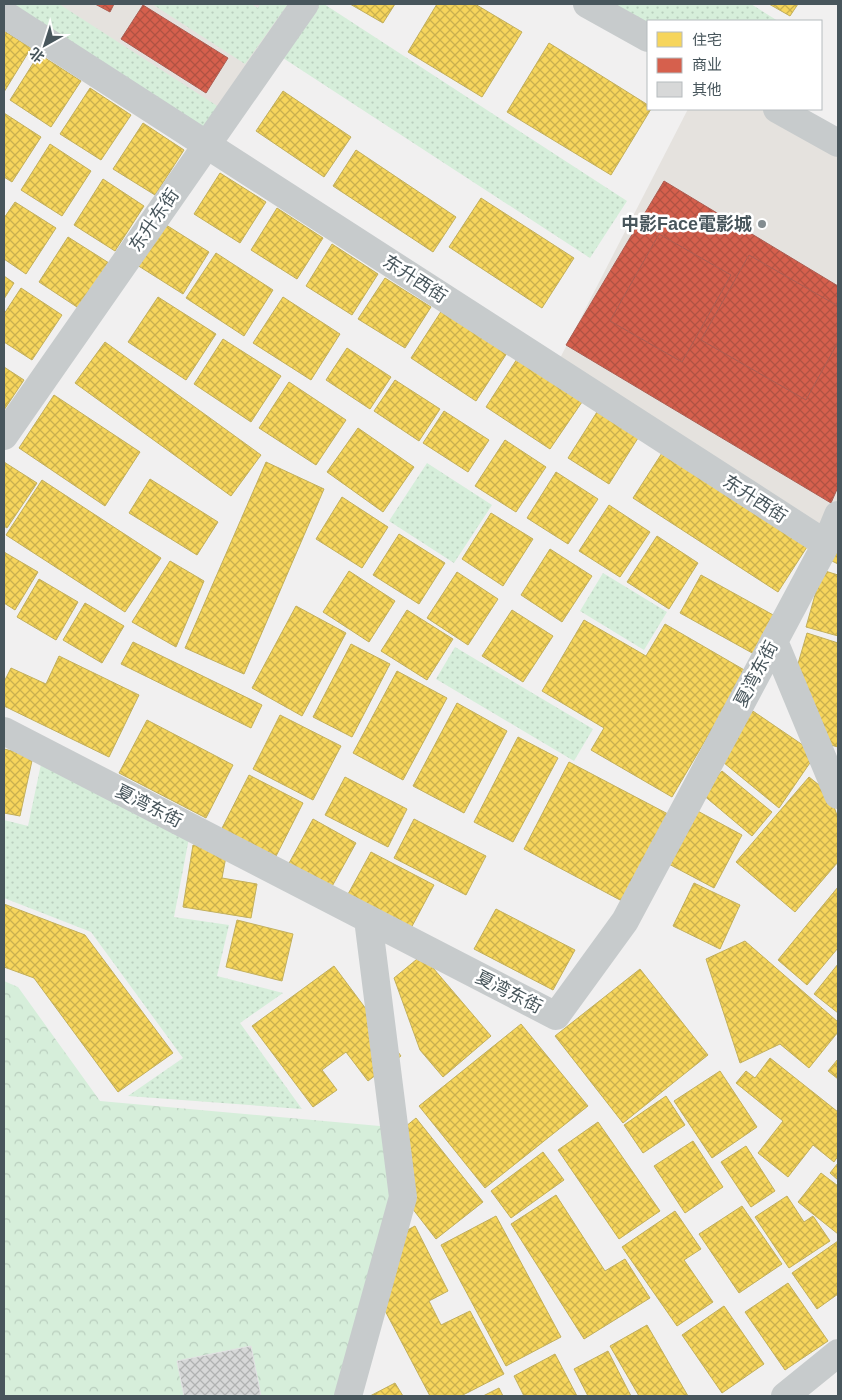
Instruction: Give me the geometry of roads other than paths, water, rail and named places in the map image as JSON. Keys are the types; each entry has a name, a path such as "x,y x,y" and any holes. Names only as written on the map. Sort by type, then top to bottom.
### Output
{"street":[{"name":"东升东街","path":"4,436 305,4"},
{"path":"587,4 647,37"},
{"name":"东升西街","path":"4,14 826,544"},
{"path":"779,110 838,143"},
{"name":"夏湾东街","path":"4,731 556,1016 625,921 826,544 838,516"},
{"path":"774,641 838,795"},
{"path":"348,1396 404,1197 368,919"},
{"path":"785,1396 838,1353"}],"place":[{"name":"中影Face電影城","path":"762,224"}]}
